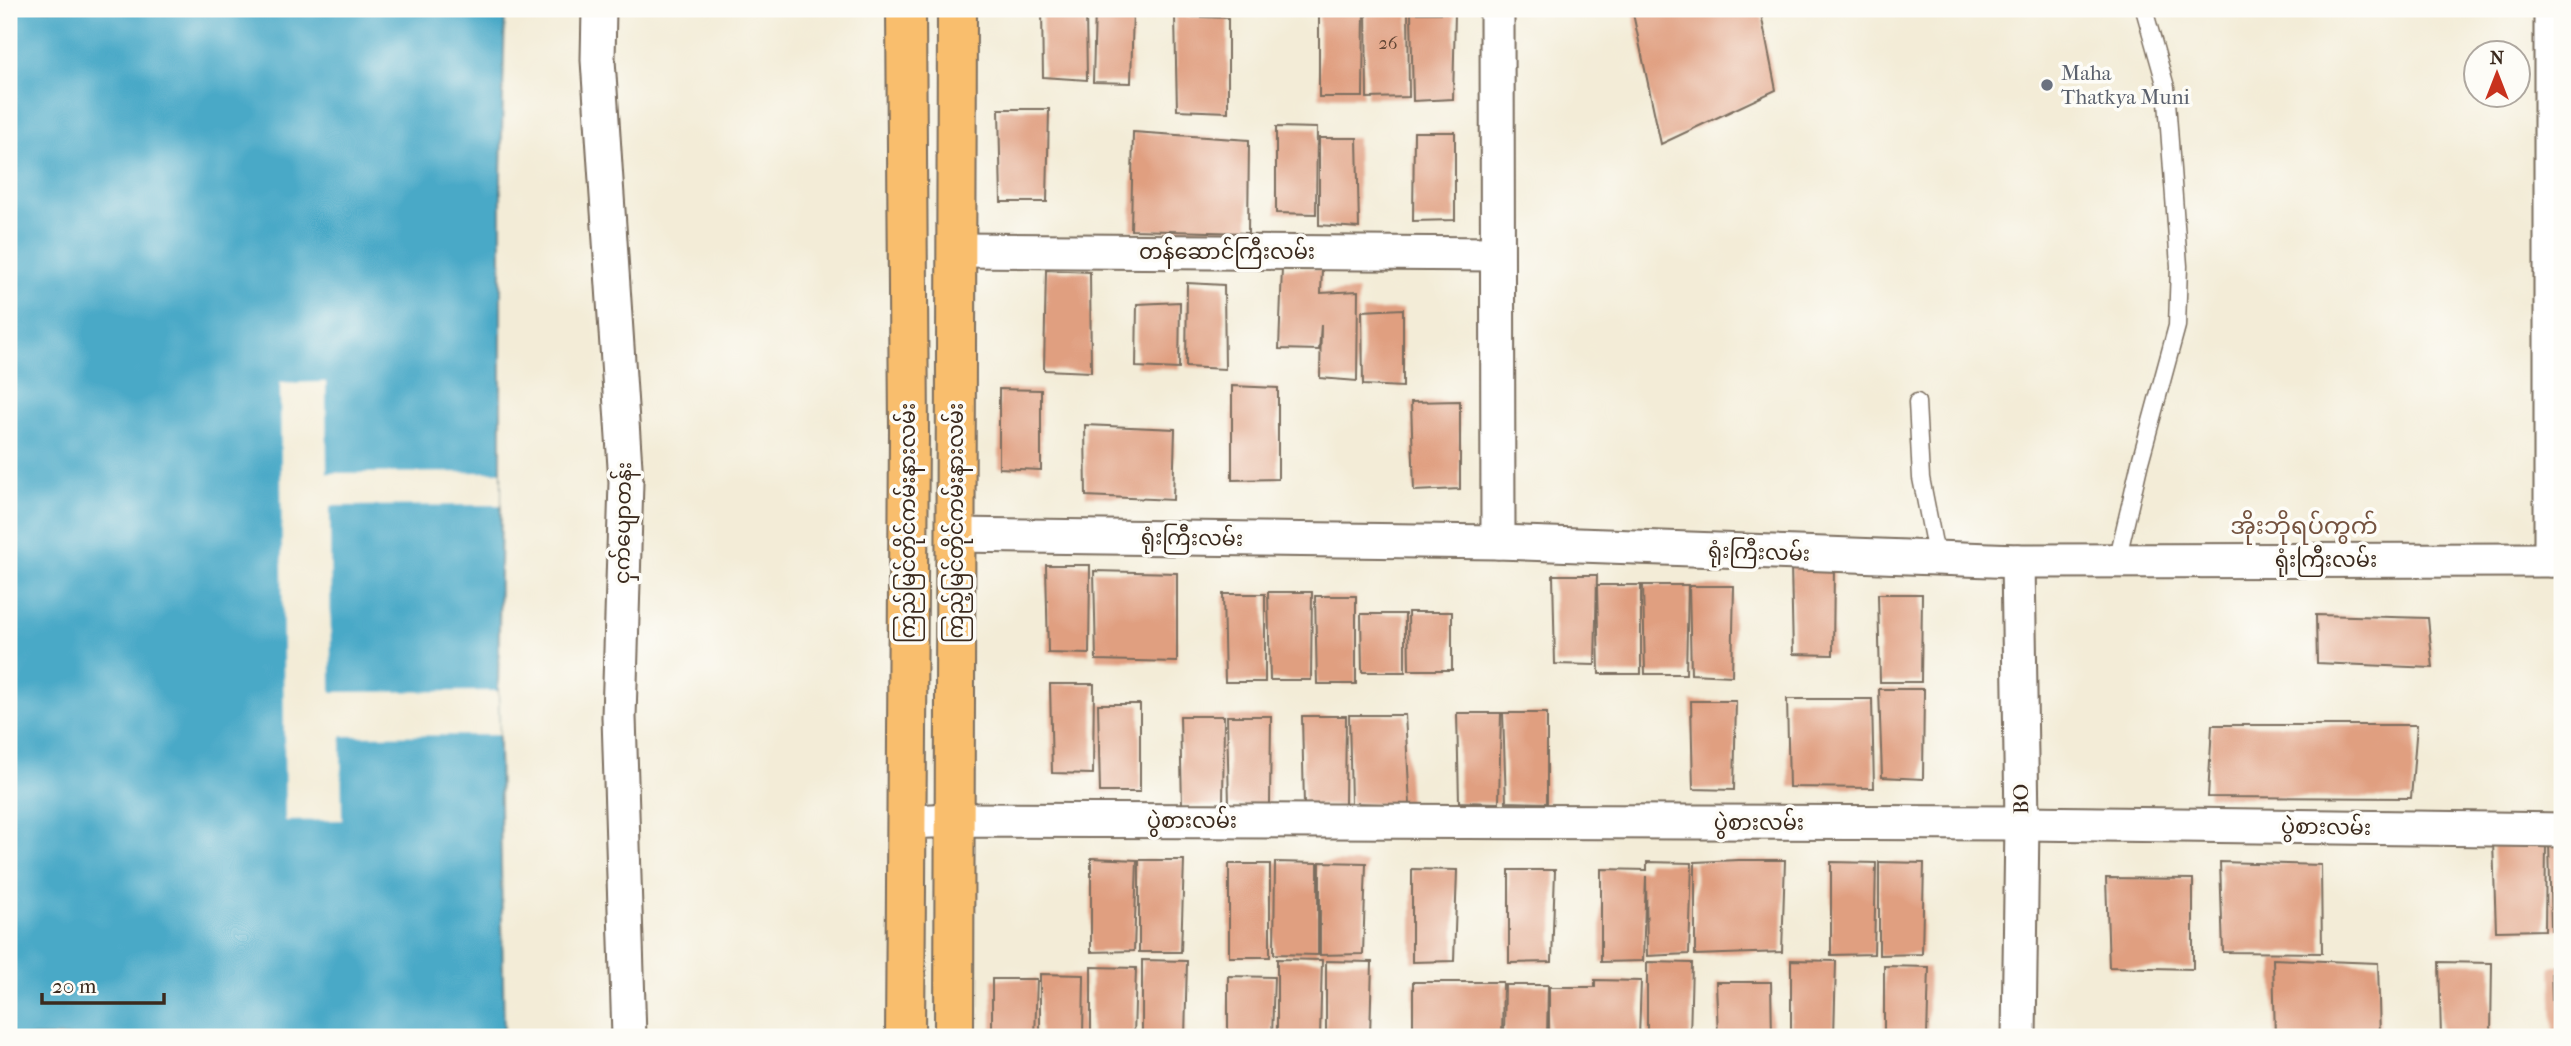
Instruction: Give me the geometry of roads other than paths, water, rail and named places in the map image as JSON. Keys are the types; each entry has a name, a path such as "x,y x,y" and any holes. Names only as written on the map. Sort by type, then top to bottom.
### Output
{"main road":[{"name":"ကြည်မြင်တိုင်ကမ်းနားလမ်း","path":"905,9 909,432 905,1037"},
{"name":"ကြည့်မြင်တိုင်ကမ်းနားလမ်း","path":"954,1037 957,9"}],"street":[{"name":"ငှက်ပျောတန်း","path":"599,9 598,60 626,482 619,718 629,1037"},
{"path":"1497,9 1498,542"},
{"path":"2551,9 2556,265 2556,560"},
{"name":"တန်ဆောင်ကြီးလမ်း","path":"957,250 1496,254"},
{"name":"ရုံးကြီးလမ်း","path":"956,535 1498,542 2018,561 2556,560"},
{"name":"BO","path":"2018,561 2022,823 2019,1037"},
{"name":"ပွဲစားလမ်း","path":"907,822 2022,823 2562,830"}],"lane":[{"path":"2117,561 2140,462 2177,326 2179,266 2166,87 2144,9"},
{"path":"1917,402 1921,478 1937,559"}],"water":[{"path":"9,9 505,9 501,175 498,691 504,1037 9,1037"}],"place":[{"name":"Maha Thatkya Muni","path":"2047,85"}],"district":[{"name":"အိုးဘိုရပ်ကွက်","path":"2304,526"}]}
